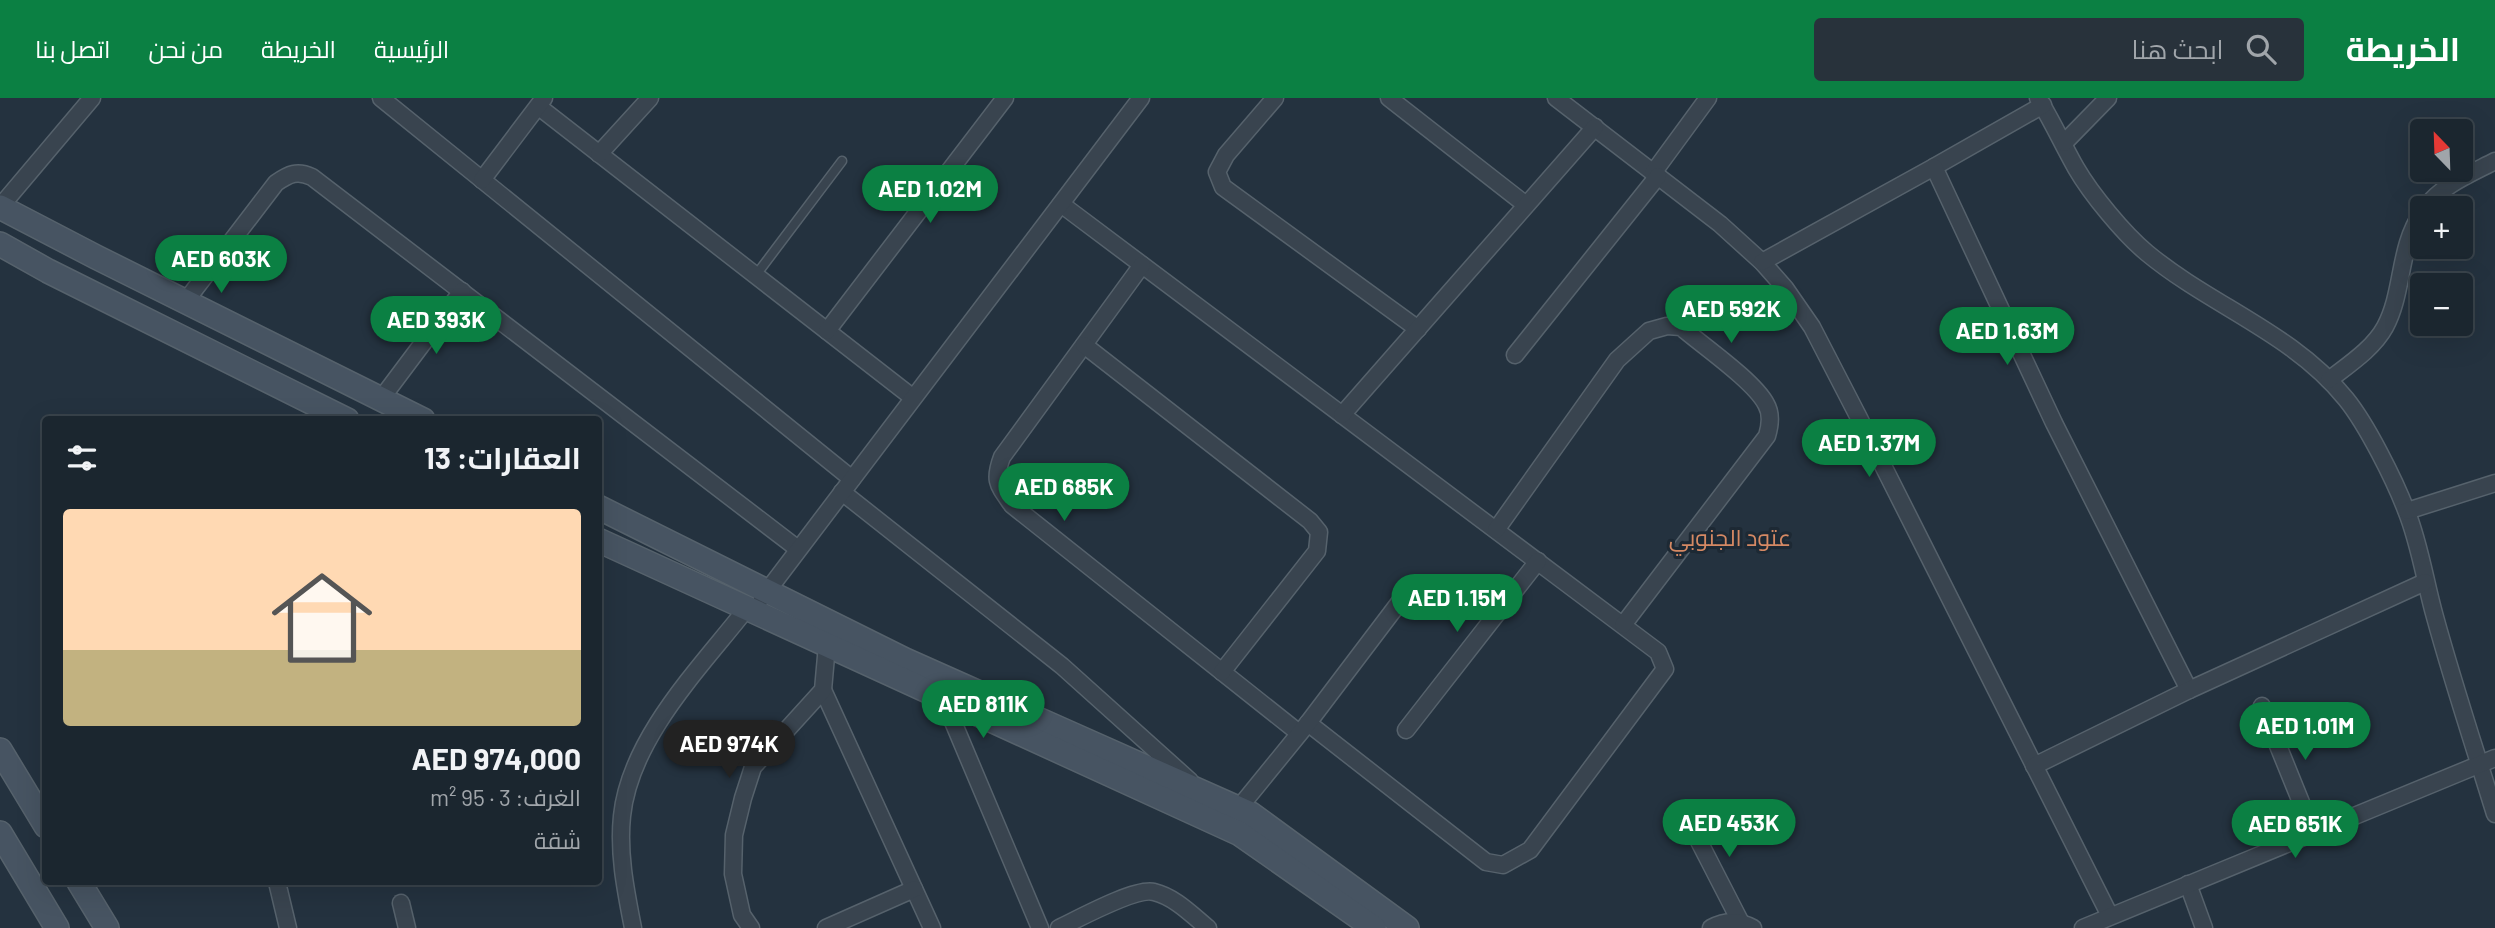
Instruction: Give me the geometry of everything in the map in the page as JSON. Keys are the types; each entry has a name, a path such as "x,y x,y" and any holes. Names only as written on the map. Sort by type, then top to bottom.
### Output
{"street":[{"path":"92,98 0,207 415,416"},
{"path":"381,98 1062,666 1205,794"},
{"path":"599,154 650,98"},
{"path":"827,331 1005,98"},
{"path":"634,928 623,876 622,816 633,768 665,713 766,591 1141,98"},
{"path":"1275,98 1226,155 1217,172 1223,187 1418,329"},
{"path":"1389,98 1526,205"},
{"path":"1556,98 1720,224 1762,262 1785,288 1812,327 2110,916"},
{"path":"1515,355 1656,174 1708,98"},
{"path":"2064,143 2108,98"},
{"path":"1762,262 1934,167 2041,102 2077,168 2106,209 2146,252 2316,366 2347,400 2370,438 2407,511 2425,582 2487,761 2495,814"},
{"path":"482,180 542,103 599,154 912,397"},
{"path":"1342,415 1595,127"},
{"path":"2434,196 2459,179 2495,162"},
{"path":"1934,167 2054,423 2189,690"},
{"path":"185,302 276,183 290,173 303,173 312,177 798,549"},
{"path":"1061,204 1658,652 1665,669 1530,850 1503,865 1486,862 1222,672 1012,505 1001,490 996,474 1002,457 1142,265"},
{"path":"2329,380 2367,350 2385,328 2410,237"},
{"path":"0,244 48,271 339,416"},
{"path":"381,399 462,292"},
{"path":"1496,530 1617,360 1648,331 1667,326 1681,327 1755,389 1768,406 1770,424 1767,436 1623,625"},
{"path":"1084,345 1310,521 1319,532 1317,551 1222,672"},
{"path":"2407,511 2495,483"},
{"path":"602,510 905,660 1251,814 1407,928"},
{"path":"602,542 1240,834 1374,928"},
{"path":"1406,730 1538,561"},
{"path":"2034,766 2189,690 2425,582"},
{"path":"1238,809 1411,587"},
{"path":"827,645 823,690 932,928"},
{"path":"751,928 742,915 733,874 734,835 743,798 753,767 823,690"},
{"path":"943,698 1040,928"},
{"path":"2262,706 2314,832"},
{"path":"0,750 42,819"},
{"path":"2083,928 2487,761"},
{"path":"1685,814 1746,925"},
{"path":"0,833 57,928"},
{"path":"2188,884 2204,928"},
{"path":"81,885 107,928"},
{"path":"278,885 288,928"},
{"path":"826,928 914,889"},
{"path":"1059,928 1137,892 1154,891 1180,904 1208,928"},
{"path":"401,903 407,928"},
{"path":"1711,928 1719,924 1746,925"}],"lane":[{"path":"756,275 842,160"}],"district":[{"name":"عتود الجنوبي","path":"1730,537"}]}
